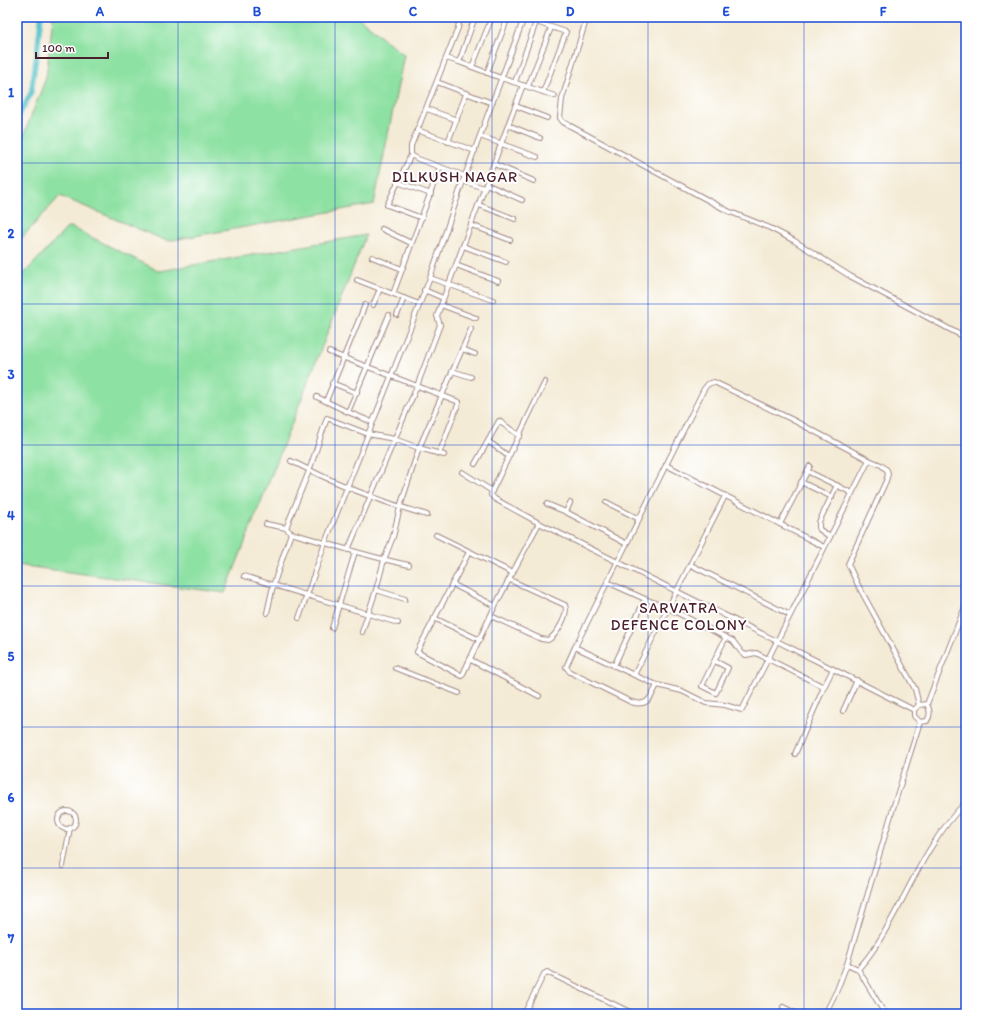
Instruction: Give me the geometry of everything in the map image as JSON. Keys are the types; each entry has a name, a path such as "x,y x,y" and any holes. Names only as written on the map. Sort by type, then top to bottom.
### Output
{"street":[{"path":"422,218 387,205 411,155 411,146 458,28 460,17"},
{"path":"459,62 475,17"},
{"path":"472,67 492,17"},
{"path":"487,73 508,17"},
{"path":"588,17 562,99 560,118 563,122 728,211 770,228 793,240 850,276 966,338"},
{"path":"299,618 325,543 430,278 463,181 522,18 566,32 543,92"},
{"path":"515,82 536,22"},
{"path":"528,86 551,28"},
{"path":"446,58 555,96"},
{"path":"437,82 492,103"},
{"path":"348,550 394,439 418,386 440,325 437,316 443,298 523,85"},
{"path":"448,142 466,94"},
{"path":"516,106 547,118"},
{"path":"427,109 457,120"},
{"path":"508,125 540,138"},
{"path":"417,130 475,151"},
{"path":"480,136 537,157"},
{"path":"411,155 465,176"},
{"path":"494,164 534,181"},
{"path":"394,294 411,243 422,218 440,167"},
{"path":"463,181 485,186 522,200"},
{"path":"397,182 431,194"},
{"path":"479,205 515,219"},
{"path":"471,225 510,240"},
{"path":"382,229 411,243"},
{"path":"463,246 506,262"},
{"path":"372,257 402,269"},
{"path":"456,265 498,281"},
{"path":"430,278 492,300"},
{"path":"357,280 419,304"},
{"path":"373,305 380,289"},
{"path":"424,290 443,298"},
{"path":"397,315 404,298"},
{"path":"326,400 365,305"},
{"path":"441,305 476,318"},
{"path":"348,412 389,315"},
{"path":"362,632 384,560 393,537 400,507 419,448 471,329"},
{"path":"462,349 475,354"},
{"path":"286,528 309,470 327,418 368,434 394,439 441,454 459,402 329,352"},
{"path":"452,371 471,377"},
{"path":"545,382 492,491 491,495 495,499 539,523 777,642 833,668 914,710"},
{"path":"657,685 651,698 646,703 638,704 631,702 567,670 566,667 574,646 618,562 704,389 708,384 714,382 791,419 885,467 888,470 888,474 848,564 849,569 915,689 919,705"},
{"path":"332,383 357,393"},
{"path":"318,397 372,422"},
{"path":"475,464 499,421 520,436"},
{"path":"488,441 508,456"},
{"path":"574,646 657,685 682,691 706,703 726,705 742,710 869,460"},
{"path":"291,462 370,496 427,515"},
{"path":"666,465 824,547"},
{"path":"780,524 810,466"},
{"path":"807,471 852,493"},
{"path":"462,472 492,491"},
{"path":"801,482 832,497"},
{"path":"830,537 822,532 818,526 837,485"},
{"path":"634,675 725,496"},
{"path":"606,502 639,519"},
{"path":"566,512 570,503"},
{"path":"547,504 566,512 627,544"},
{"path":"469,552 416,652 462,676 471,660 495,606 539,523"},
{"path":"266,524 286,528 291,533 348,550 409,565"},
{"path":"267,613 273,586 291,533"},
{"path":"436,535 513,573"},
{"path":"332,628 355,552"},
{"path":"691,564 790,615"},
{"path":"244,576 398,624"},
{"path":"491,616 541,639 548,640 556,633 566,614 567,610 565,605 510,580"},
{"path":"607,582 645,600 668,608 726,637 733,641 742,653 751,655 756,653 824,687"},
{"path":"452,584 495,606"},
{"path":"376,590 405,599"},
{"path":"614,666 645,600"},
{"path":"920,722 927,721 930,716 930,711 927,704 966,604"},
{"path":"434,618 480,640"},
{"path":"715,661 728,668 716,693 702,686 726,637"},
{"path":"471,660 540,696"},
{"path":"395,668 459,693"},
{"path":"795,754 833,668"},
{"path":"843,711 857,680"},
{"path":"920,722 914,716 914,710 919,705 927,704"},
{"path":"825,1014 837,990 847,964 891,812 920,722"},
{"path":"858,969 886,932 901,901 930,850 953,815 966,802"},
{"path":"63,866 70,828 75,822 74,816 71,812 63,812 58,818 59,824 64,828 70,828"},
{"path":"847,964 858,969 885,1014"},
{"path":"524,1014 544,974 547,972 634,1014"},
{"path":"783,1007 797,1014"}],"green space":[{"path":"53,17 358,17 404,55 374,204 167,241 60,196 17,243 17,152 46,78"},
{"path":"69,226 159,271 366,235 225,593 17,565 17,281"}],"waterway":[{"path":"17,119 31,93 41,17"}],"railway":[{"path":"961,1014 966,1007"}],"district":[{"name":"DILKUSH NAGAR","path":"455,177"},
{"name":"SARVATRA DEFENCE COLONY","path":"679,616"}]}
